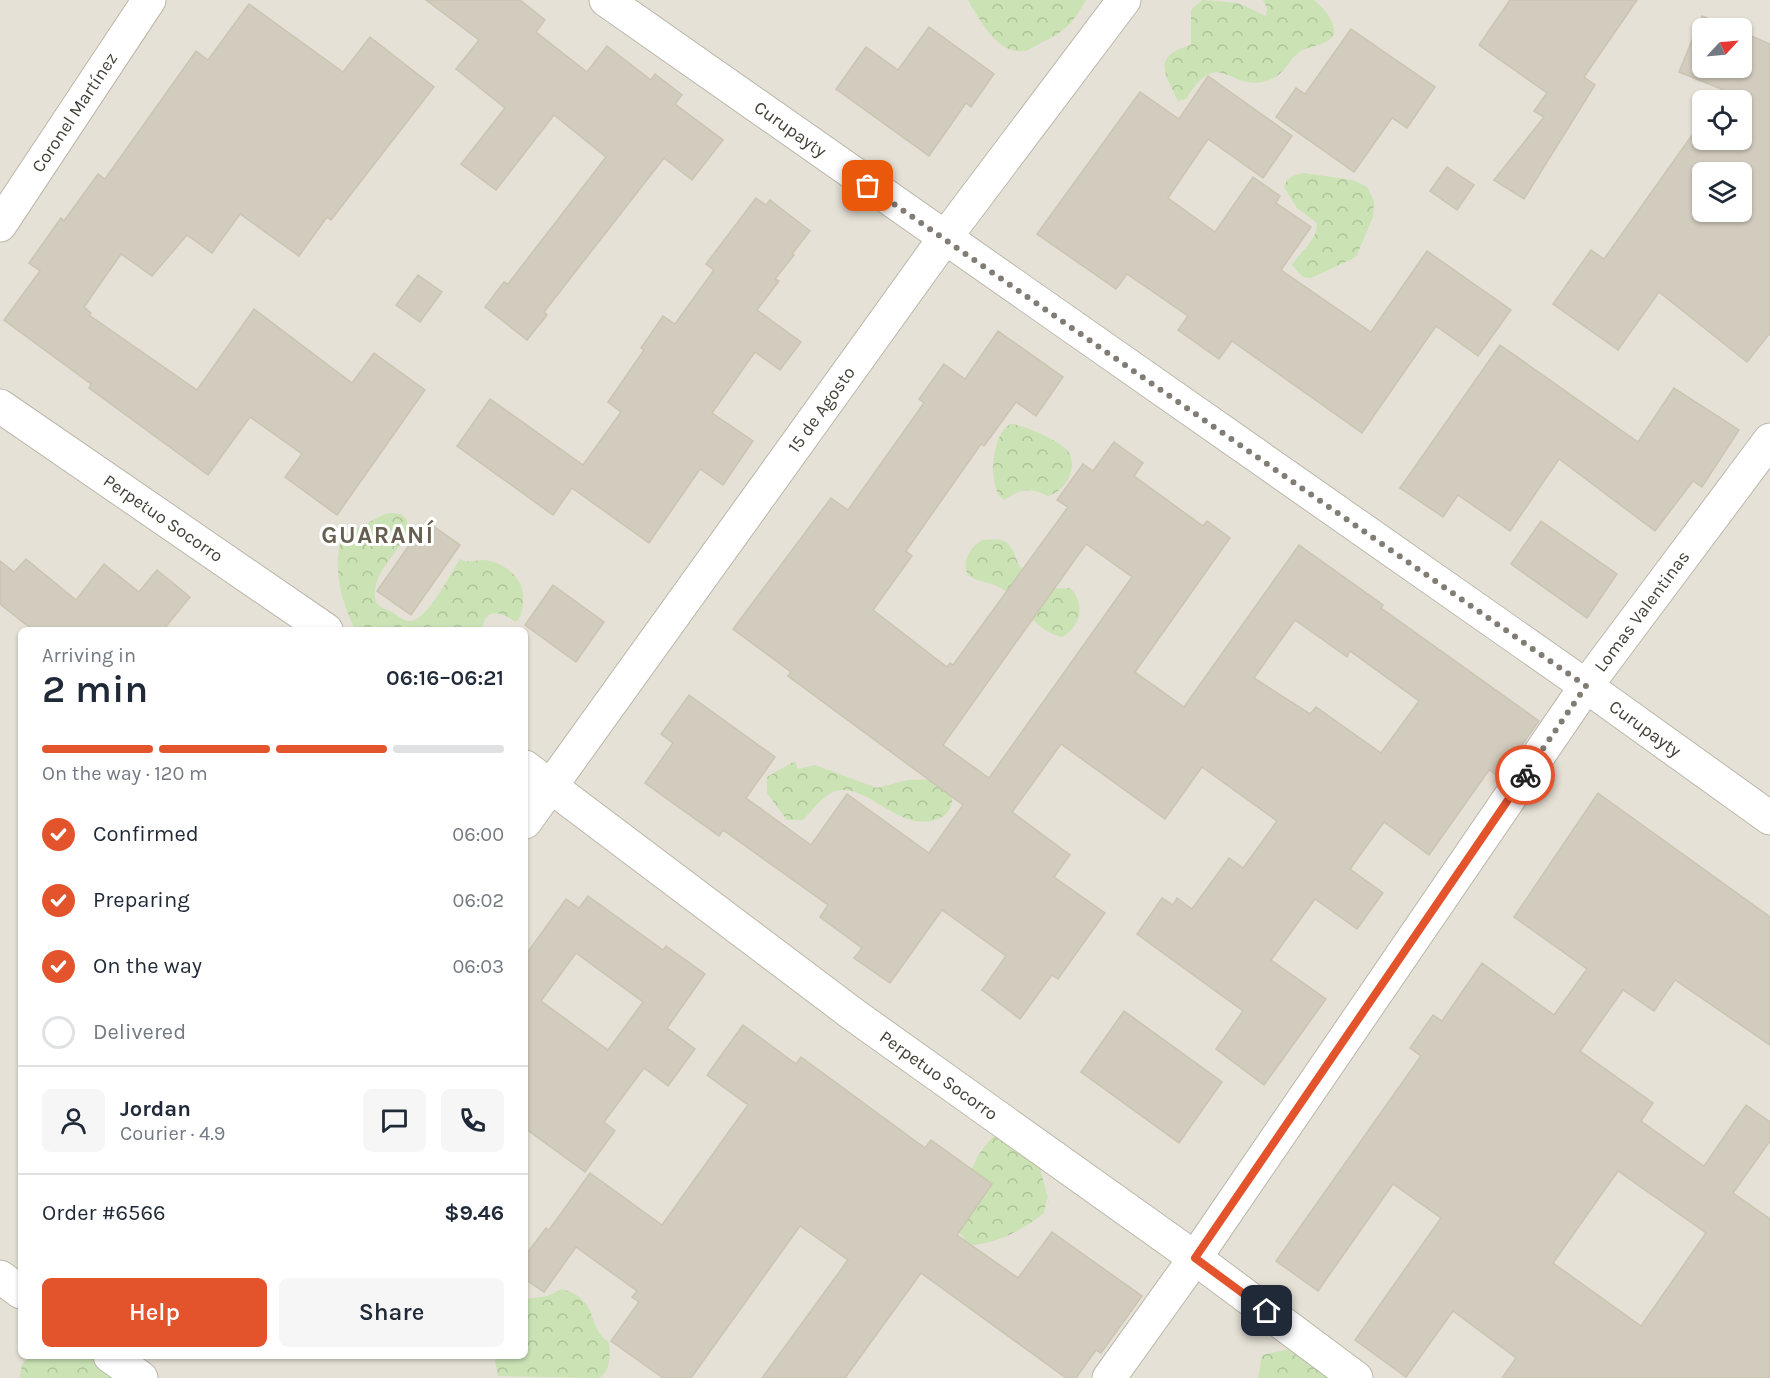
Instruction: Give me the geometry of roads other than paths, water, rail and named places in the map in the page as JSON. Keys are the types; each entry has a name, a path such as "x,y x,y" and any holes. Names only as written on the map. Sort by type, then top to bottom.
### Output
{"street":[{"name":"Coronel Martínez","path":"0,225 149,0"},
{"name":"Curupayty","path":"606,0 944,239 1586,686 1770,818"},
{"name":"15 de Agosto","path":"528,818 944,239 1124,0"},
{"name":"Perpetuo Socorro","path":"0,406 322,627"},
{"name":"Lomas Valentinas","path":"1109,1378 1195,1258 1586,686 1770,440"},
{"name":"Perpetuo Socorro","path":"528,769 854,1015 1195,1258 1356,1378"},
{"path":"0,1278 18,1291"}],"district":[{"name":"GUARANÍ","path":"378,535"}]}
